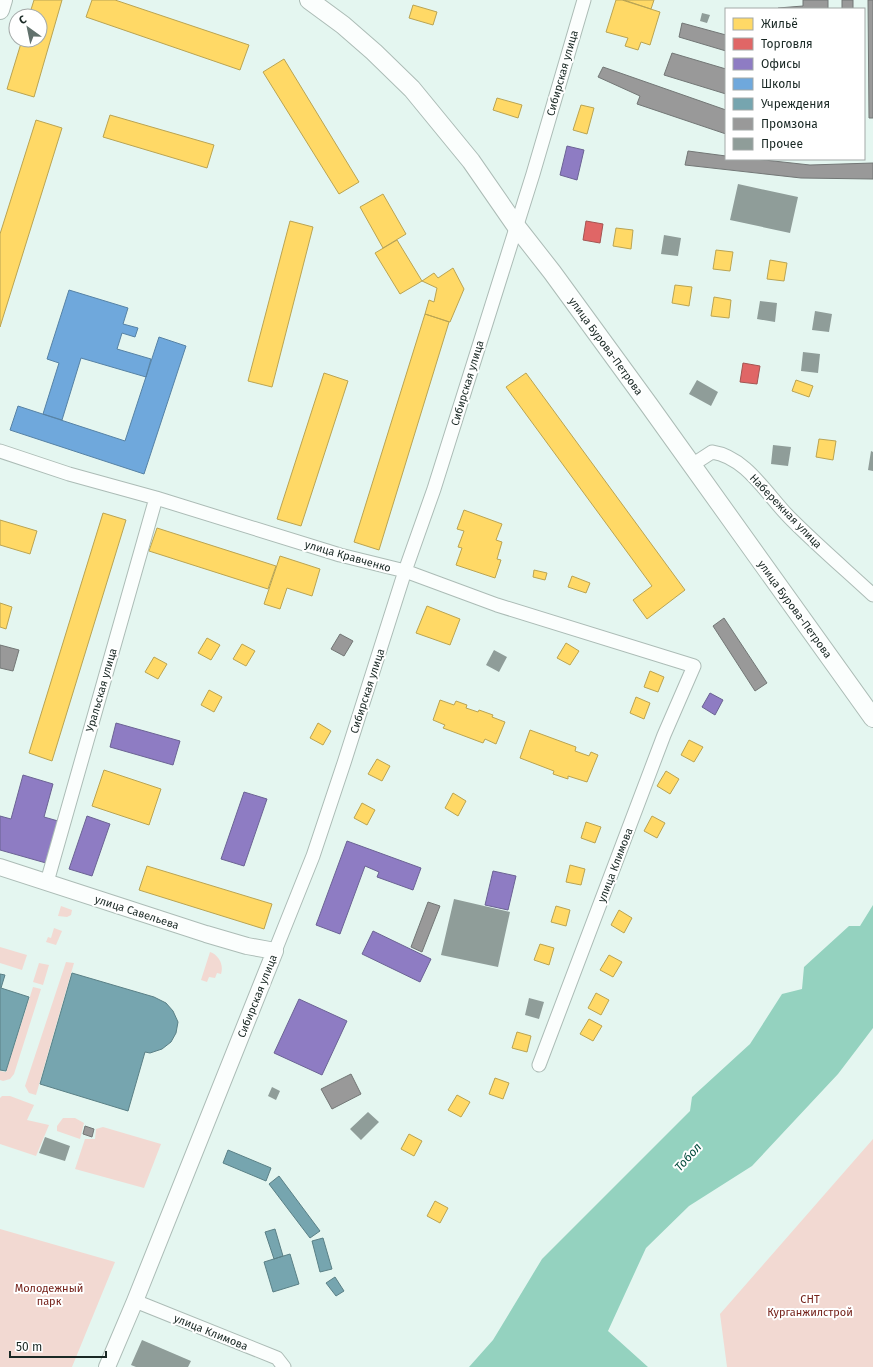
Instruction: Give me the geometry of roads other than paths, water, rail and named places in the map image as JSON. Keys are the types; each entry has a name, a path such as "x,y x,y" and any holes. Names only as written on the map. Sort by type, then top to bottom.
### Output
{"main road":[{"path":"0,10 3,0"},
{"name":"улица Бурова-Петрова","path":"309,0 343,25 374,52 412,90 471,161 516,226 552,272 873,718"}],"street":[{"name":"Сибирская улица","path":"107,1367 135,1301 275,951 317,841 344,763 405,571 434,489 516,226 584,0"},
{"name":"улица Кравченко","path":"0,451 69,474 156,498 340,555 405,571 497,605 694,666"},
{"name":"Набережная улица","path":"692,466 712,452 721,453 729,457 747,470 791,519 873,596"},
{"name":"Уральская улица","path":"47,882 156,498"},
{"name":"улица Климова","path":"539,1065 662,742 694,666"},
{"name":"улица Савельева","path":"0,867 206,934 247,946 275,951"},
{"name":"улица Климова","path":"135,1301 277,1358 284,1367"}],"water":[{"name":"Тобол","path":"873,905 873,1028 838,1074 752,1166 689,1206 646,1248 608,1331 648,1367 469,1367 493,1340 542,1259 690,1111 692,1097 750,1044 782,994 802,989 804,967 849,926 860,926"}],"park label":[{"name":"Молодежный парк","path":"49,1294"},
{"name":"СНТ Курганжилстрой","path":"810,1305"}]}
